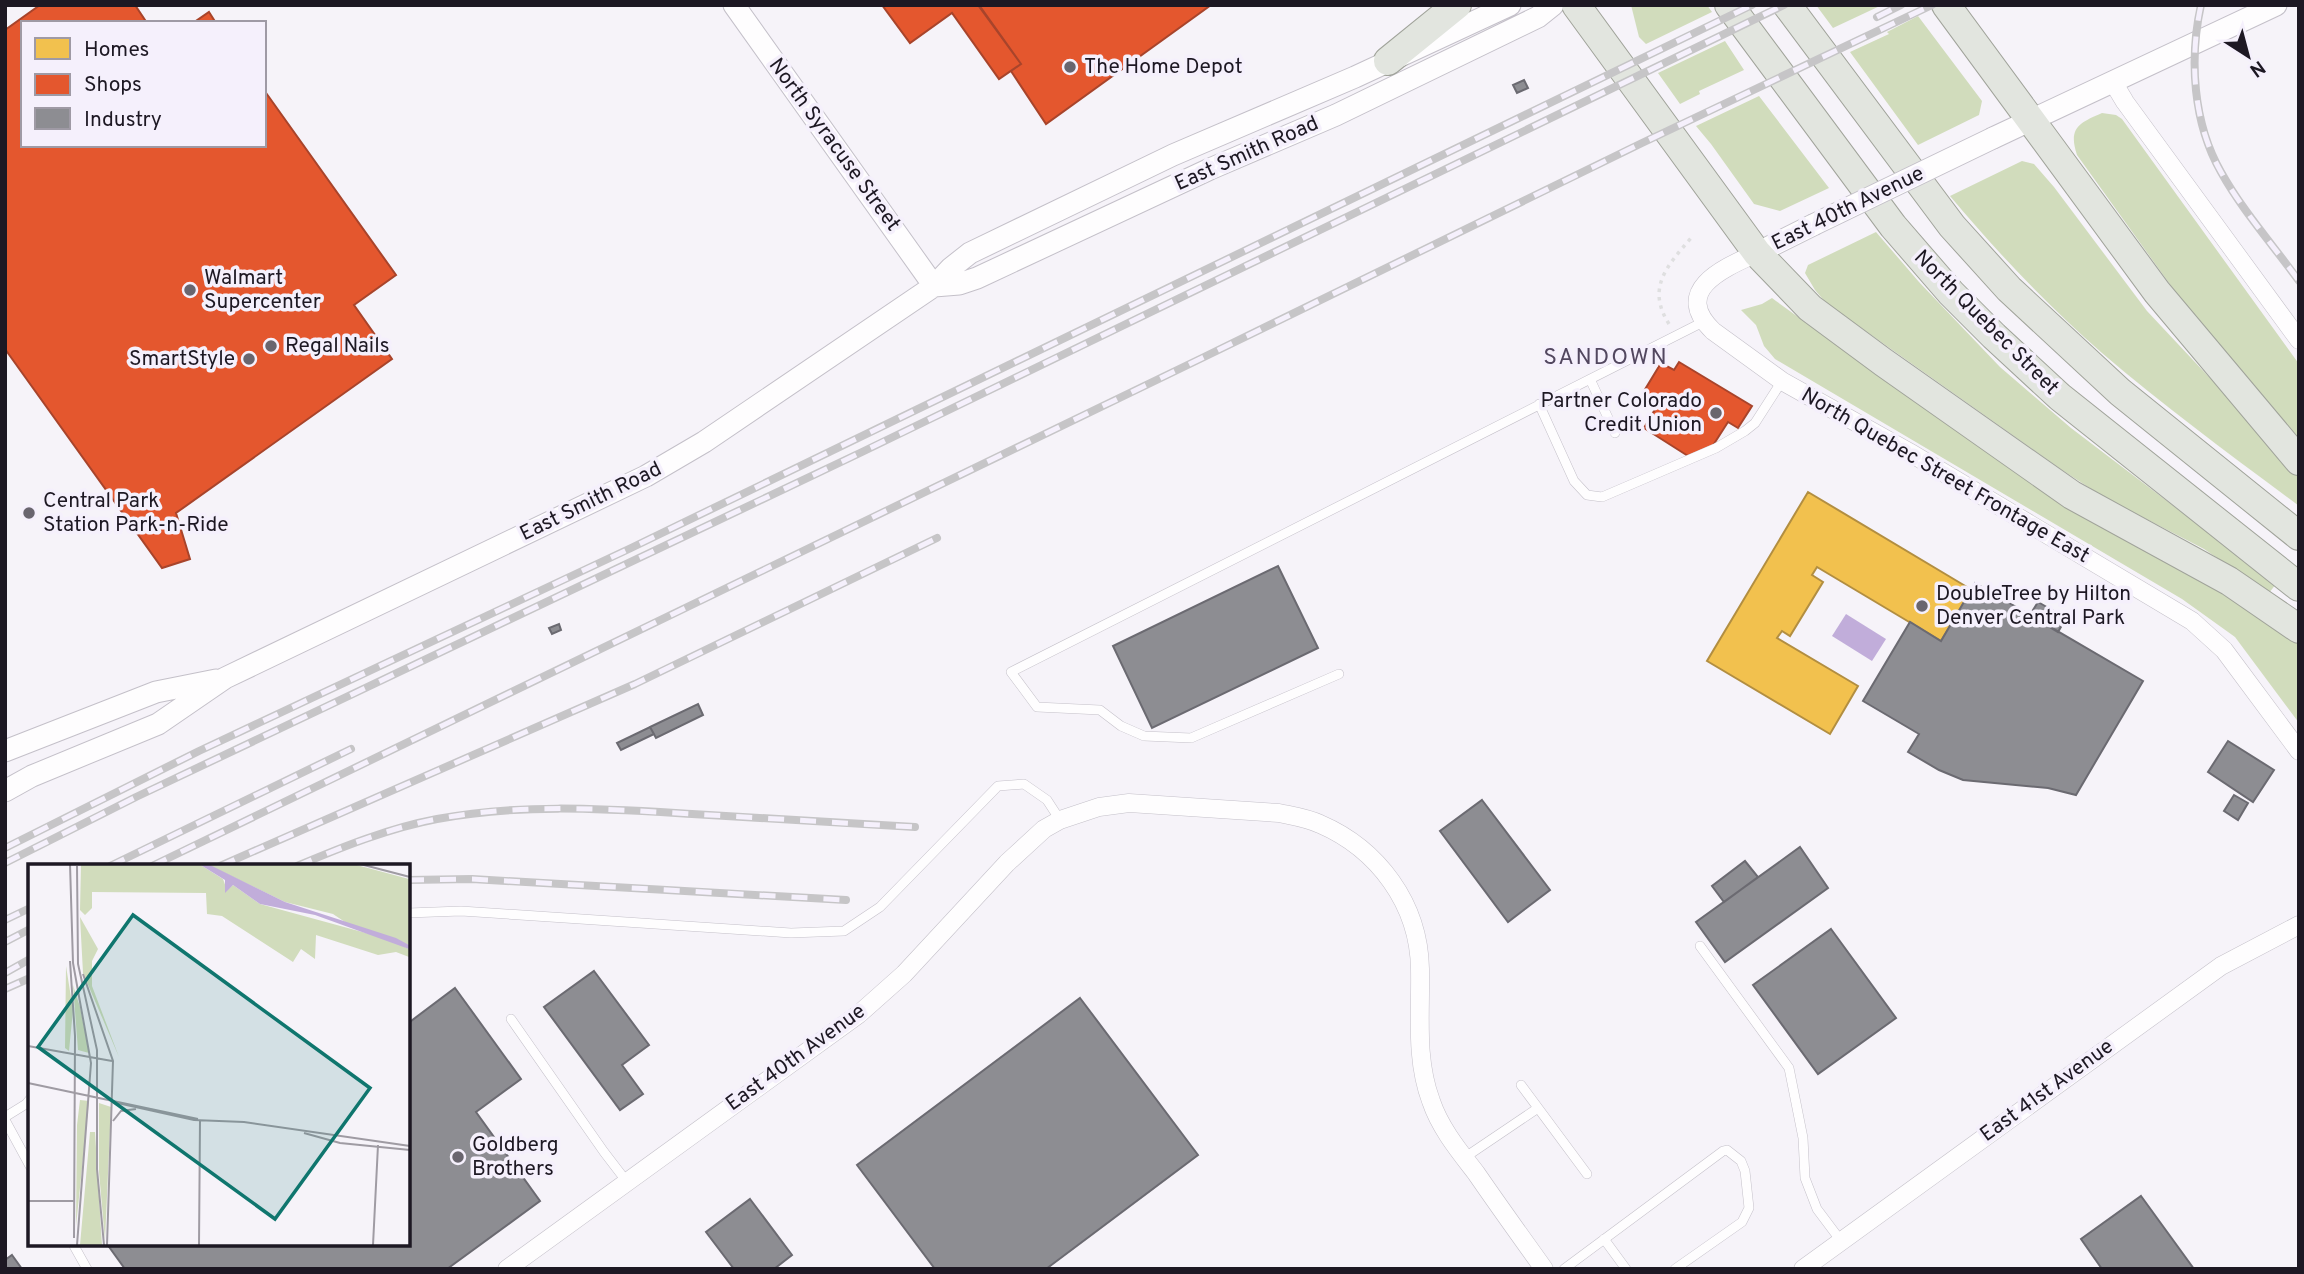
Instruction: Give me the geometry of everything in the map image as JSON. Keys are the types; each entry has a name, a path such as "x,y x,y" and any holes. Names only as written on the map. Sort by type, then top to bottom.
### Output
{"main road":[{"path":"1388,61 1457,5"},
{"path":"1576,5 1757,253 1796,294 1838,330 2035,470 2103,513 2229,581 2299,629"},
{"name":"North Quebec Street","path":"1729,5 1893,226 1951,293 2060,397 2299,587"},
{"name":"North Quebec Street","path":"1787,5 1952,226 2008,289 2138,407 2299,536"},
{"path":"1946,5 2157,292 2299,461"}],"street":[{"name":"North Syracuse Street","path":"734,5 934,286"},
{"name":"East Smith Road","path":"5,791 32,776 158,724 225,678 646,477 704,442 934,286 970,253 1081,198 1510,5"},
{"name":"East Smith Road","path":"934,286 958,284 977,278 1210,169 1336,115 1538,17 1553,5"},
{"name":"East 40th Avenue","path":"1703,322 1697,308 1698,295 1702,287 1726,267 2276,5"},
{"path":"2113,82 2299,340"},
{"name":"North Quebec Street Frontage East","path":"1703,322 1783,381 1909,452 2192,621 2224,650 2299,751"},
{"name":"East Smith Road","path":"5,751 156,692 225,678"},
{"name":"East 40th Avenue","path":"507,1269 859,1014 904,974 1007,863 1044,829 1060,820 1099,807 1129,803 1279,813 1318,823 1360,847 1373,858 1395,886 1414,929 1420,967 1419,1042 1425,1083 1439,1121 1544,1269"},
{"name":"East 41st Avenue","path":"1802,1269 2221,966 2299,925"}],"lane":[{"path":"1339,674 1191,738 1144,736 1121,726 1100,710 1037,707 1011,672 1703,322"},
{"path":"1590,379 1615,433"},
{"path":"1539,404 1574,481 1587,495 1602,497 1716,448 1745,431 1755,423 1783,381"},
{"path":"410,913 461,911 791,933 844,931 880,907 998,786 1024,784 1047,800 1060,820"},
{"path":"1700,946 1789,1068 1803,1139 1805,1178 1817,1209 1841,1241"},
{"path":"511,1019 627,1182"},
{"path":"1521,1085 1587,1174"},
{"path":"28,1102 5,1118 28,1162"},
{"path":"1464,1158 1538,1108"},
{"path":"1564,1269 1727,1150 1741,1161 1745,1171 1748,1213 1742,1222 1675,1269"},
{"path":"1604,1239 1626,1269"},
{"path":"74,1246 87,1269"}],"path":[{"path":"1675,336 1663,314 1658,286 1691,238"}],"green space":[{"path":"1631,5 1707,5 1712,12 1646,44 1639,37"},
{"path":"1816,5 1882,5 1833,28"},
{"path":"1918,16 1982,101 1979,115 1918,145 1850,52 1889,34 1887,32"},
{"path":"1725,41 1744,70 1699,91 1700,94 1680,104 1658,73"},
{"path":"1759,96 1829,188 1780,211 1754,204 1696,126"},
{"path":"2102,113 2116,115 2122,119 2299,364 2299,452 2184,304 2077,155 2075,132 2087,120"},
{"path":"2022,161 2034,164 2147,311 2299,473 2299,506 2174,412 2102,353 2023,278 1950,196"},
{"path":"1876,232 1919,282 2000,367 2071,428 2276,584 2269,593 2204,549 2102,496 2062,470 1826,303 1805,273 1808,265"},
{"path":"1772,298 1966,430 2299,635 2299,723 2235,637 2182,599 1775,359 1764,346 1756,325 1741,310"}],"shaded area":[{"path":"1846,614 1886,639 1872,661 1832,636"}],"building: Homes":[{"name":"DoubleTree by Hilton Denver Central Park","path":"1808,492 1972,590 1941,641 1817,567 1812,575 1823,582 1790,636 1782,631 1777,638 1858,686 1830,734 1707,661"}],"building: Shops":[{"name":"Walmart Supercenter","path":"40,5 135,5 146,21 21,21 21,147 266,147 266,93 396,275 354,305 392,359 176,513 190,559 162,568 5,349 5,30"},
{"path":"882,5 979,5 1021,64 999,79 952,13 910,43"},
{"name":"The Home Depot","path":"978,5 1211,5 1046,124 1011,71 1021,64"},
{"path":"209,12 215,21 196,21"},
{"path":"1679,362 1752,406 1738,428 1728,422 1712,447 1688,456 1644,428 1657,406 1641,396 1661,363 1674,370"}],"building: Industry":[{"path":"1524,80 1528,88 1517,93 1513,85"},
{"path":"1278,566 1318,648 1152,728 1113,646"},
{"path":"1975,583 2143,681 2076,795 2048,788 1963,780 1939,770 1908,752 1919,734 1863,701 1910,622 1941,641"},
{"path":"2038,602 2066,618 2058,632 2030,615"},
{"path":"559,624 561,630 552,634 549,628"},
{"path":"698,704 703,715 656,738 650,727"},
{"path":"650,727 654,734 621,750 617,743"},
{"path":"2228,741 2274,770 2253,802 2208,772"},
{"path":"2234,795 2248,803 2238,820 2224,811"},
{"path":"1482,800 1550,890 1508,922 1440,831"},
{"path":"1800,847 1828,888 1725,962 1696,922"},
{"path":"1745,861 1758,877 1724,902 1712,886"},
{"path":"1831,929 1896,1018 1818,1074 1753,985"},
{"path":"594,971 649,1045 622,1065 643,1094 620,1110 544,1007"},
{"name":"Goldberg Brothers","path":"455,988 521,1079 476,1112 540,1201 447,1269 125,1269 108,1246 410,1246 411,1021"},
{"path":"1080,998 1198,1155 1046,1269 935,1269 857,1165"},
{"path":"2141,1196 2194,1269 2102,1269 2081,1239"},
{"path":"750,1199 792,1255 774,1269 734,1269 706,1232"},
{"path":"12,1255 22,1269 5,1269 5,1260"}],"railway":[{"path":"5,848 199,751 631,548 1752,5"},
{"path":"5,863 136,797 862,452 1784,5"},
{"path":"1877,17 1901,5"},
{"path":"156,864 1932,5"},
{"path":"2201,5 2195,69 2204,133 2229,186 2299,281"},
{"path":"225,864 635,684 937,538"},
{"path":"114,864 351,749"},
{"path":"302,864 401,827 469,814 532,809 660,812 915,827"},
{"path":"410,880 472,879 846,900"},
{"path":"5,920 28,909"},
{"path":"5,942 28,930"},
{"path":"5,973 28,960"},
{"path":"5,989 28,979"}],"place":[{"name":"The Home Depot","path":"1070,67"},
{"name":"Walmart Supercenter","path":"190,290"},
{"name":"Regal Nails","path":"271,346"},
{"name":"SmartStyle","path":"249,359"},
{"name":"Partner Colorado Credit Union","path":"1716,413"},
{"name":"Central Park Station Park-n-Ride","path":"29,513"},
{"name":"DoubleTree by Hilton Denver Central Park","path":"1922,606"},
{"name":"Goldberg Brothers","path":"458,1157"}],"district":[{"name":"SANDOWN","path":"1606,358"}]}
